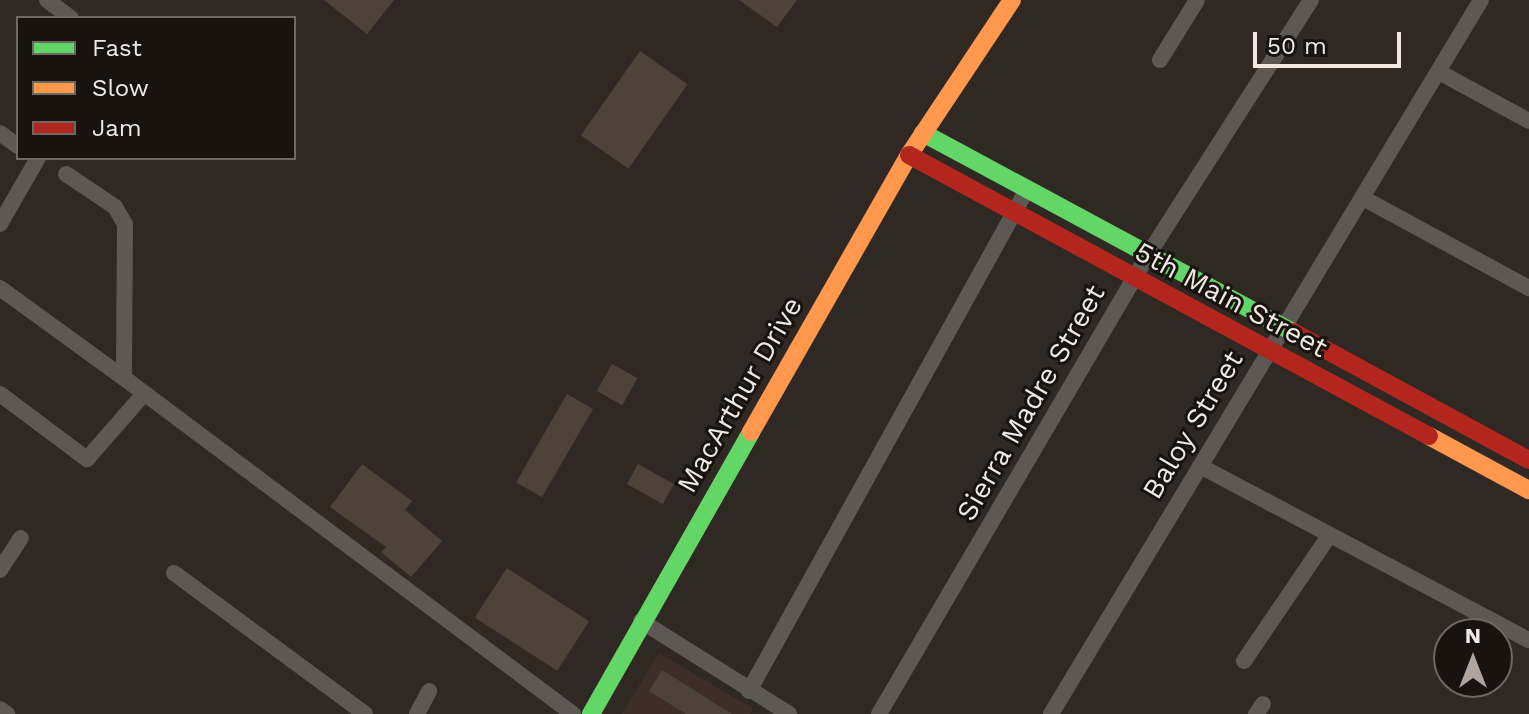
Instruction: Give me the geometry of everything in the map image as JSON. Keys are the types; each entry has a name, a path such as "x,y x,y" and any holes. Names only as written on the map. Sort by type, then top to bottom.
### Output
{"street":[{"path":"47,0 68,16"},
{"name":"MacArthur Drive","path":"940,106 994,0"},
{"name":"MacArthur Drive","path":"591,714 641,621 909,155 1012,0"},
{"path":"1160,60 1197,0"},
{"name":"Sierra Madre Street","path":"879,714 1146,258 1311,0"},
{"name":"Baloy Street","path":"1051,714 1481,0"},
{"path":"1439,72 1529,121"},
{"name":"5th Main Street","path":"923,133 1146,258 1529,460"},
{"name":"5th Main Street","path":"909,155 1133,280 1529,490"},
{"path":"0,224 35,160"},
{"path":"66,174 115,207 125,224 124,378"},
{"path":"749,691 1026,191"},
{"path":"1363,198 1529,288"},
{"path":"0,288 573,714"},
{"path":"0,394 87,459 144,394"},
{"path":"1200,466 1529,640"},
{"path":"1244,661 1329,536"},
{"path":"0,570 21,538"},
{"path":"174,573 365,714"},
{"path":"641,621 789,714"},
{"path":"417,714 429,691"},
{"path":"0,709 7,714"}],"shaded area":[{"path":"659,653 753,709 750,714 622,714"}],"building":[{"path":"324,0 394,0 367,34"},
{"path":"739,0 797,0 777,27"},
{"path":"640,51 688,84 628,169 581,135"},
{"path":"612,364 637,378 622,405 597,391"},
{"path":"567,394 593,409 542,497 516,482"},
{"path":"362,464 412,501 405,510 442,541 411,577 381,552 386,547 330,507"},
{"path":"638,464 674,484 663,504 627,484"},
{"path":"507,568 589,621 557,671 475,617"},
{"path":"662,670 732,714 686,714 649,691"}],"traffic: fast":[{"path":"923,133 1293,332"},
{"path":"591,714 751,432"}],"traffic: slow":[{"path":"751,432 909,155 1012,0"},
{"path":"1429,436 1529,490"}],"traffic: jam":[{"path":"909,155 1429,436"},
{"path":"1293,332 1529,460"}]}
